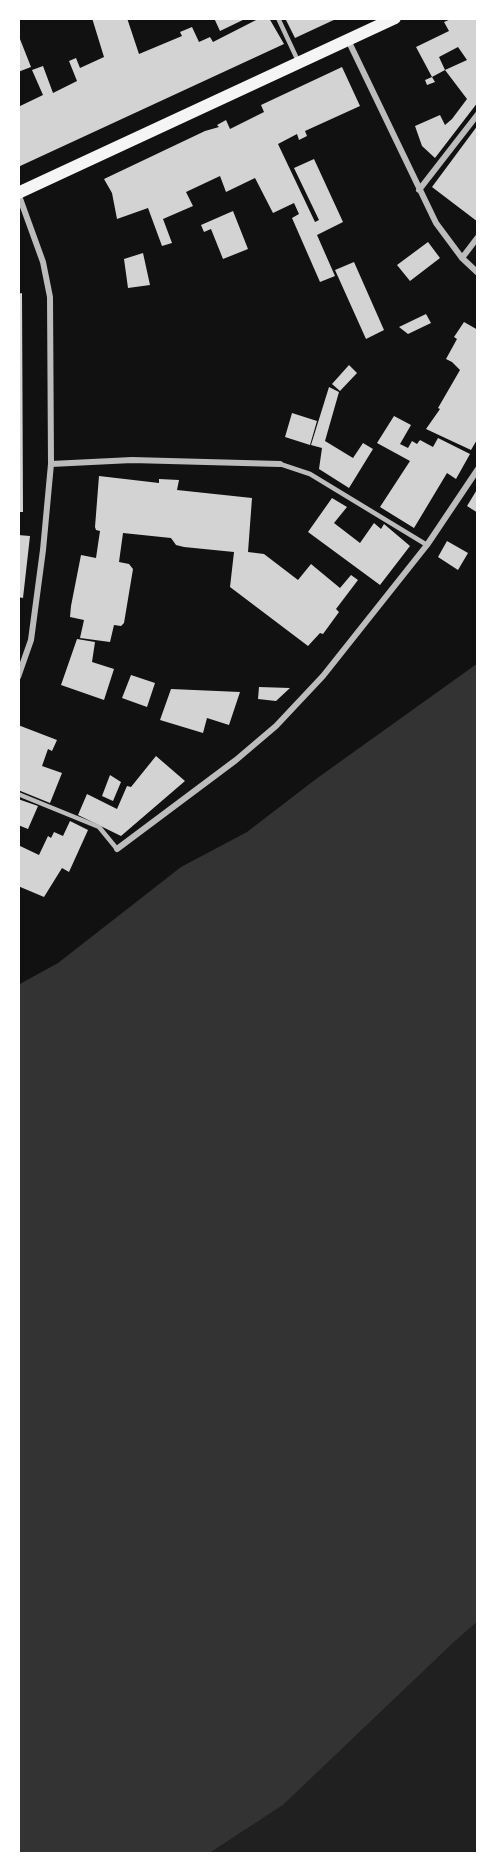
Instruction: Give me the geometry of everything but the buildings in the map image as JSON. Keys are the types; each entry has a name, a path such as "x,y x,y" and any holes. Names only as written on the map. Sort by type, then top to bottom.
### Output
{"main road":[{"path":"18,193 395,18"}],"street":[{"path":"348,40 436,223 462,258 478,273"},
{"path":"419,190 478,114"},
{"path":"18,193 43,262 50,297 51,464 32,640 18,677"},
{"path":"462,258 478,237"},
{"path":"51,464 132,460 280,464"},
{"path":"117,849 236,760 276,726 323,676 427,544 478,469"}],"lane":[{"path":"278,18 299,63"},
{"path":"280,464 310,474 427,544"},
{"path":"18,794 99,827 117,849"}],"shaded area":[{"path":"478,663 478,1621 283,1805 208,1854 18,1854 18,985 58,963 181,867 247,832 316,779"},
{"path":"478,1621 478,1854 208,1854 283,1805"}]}
